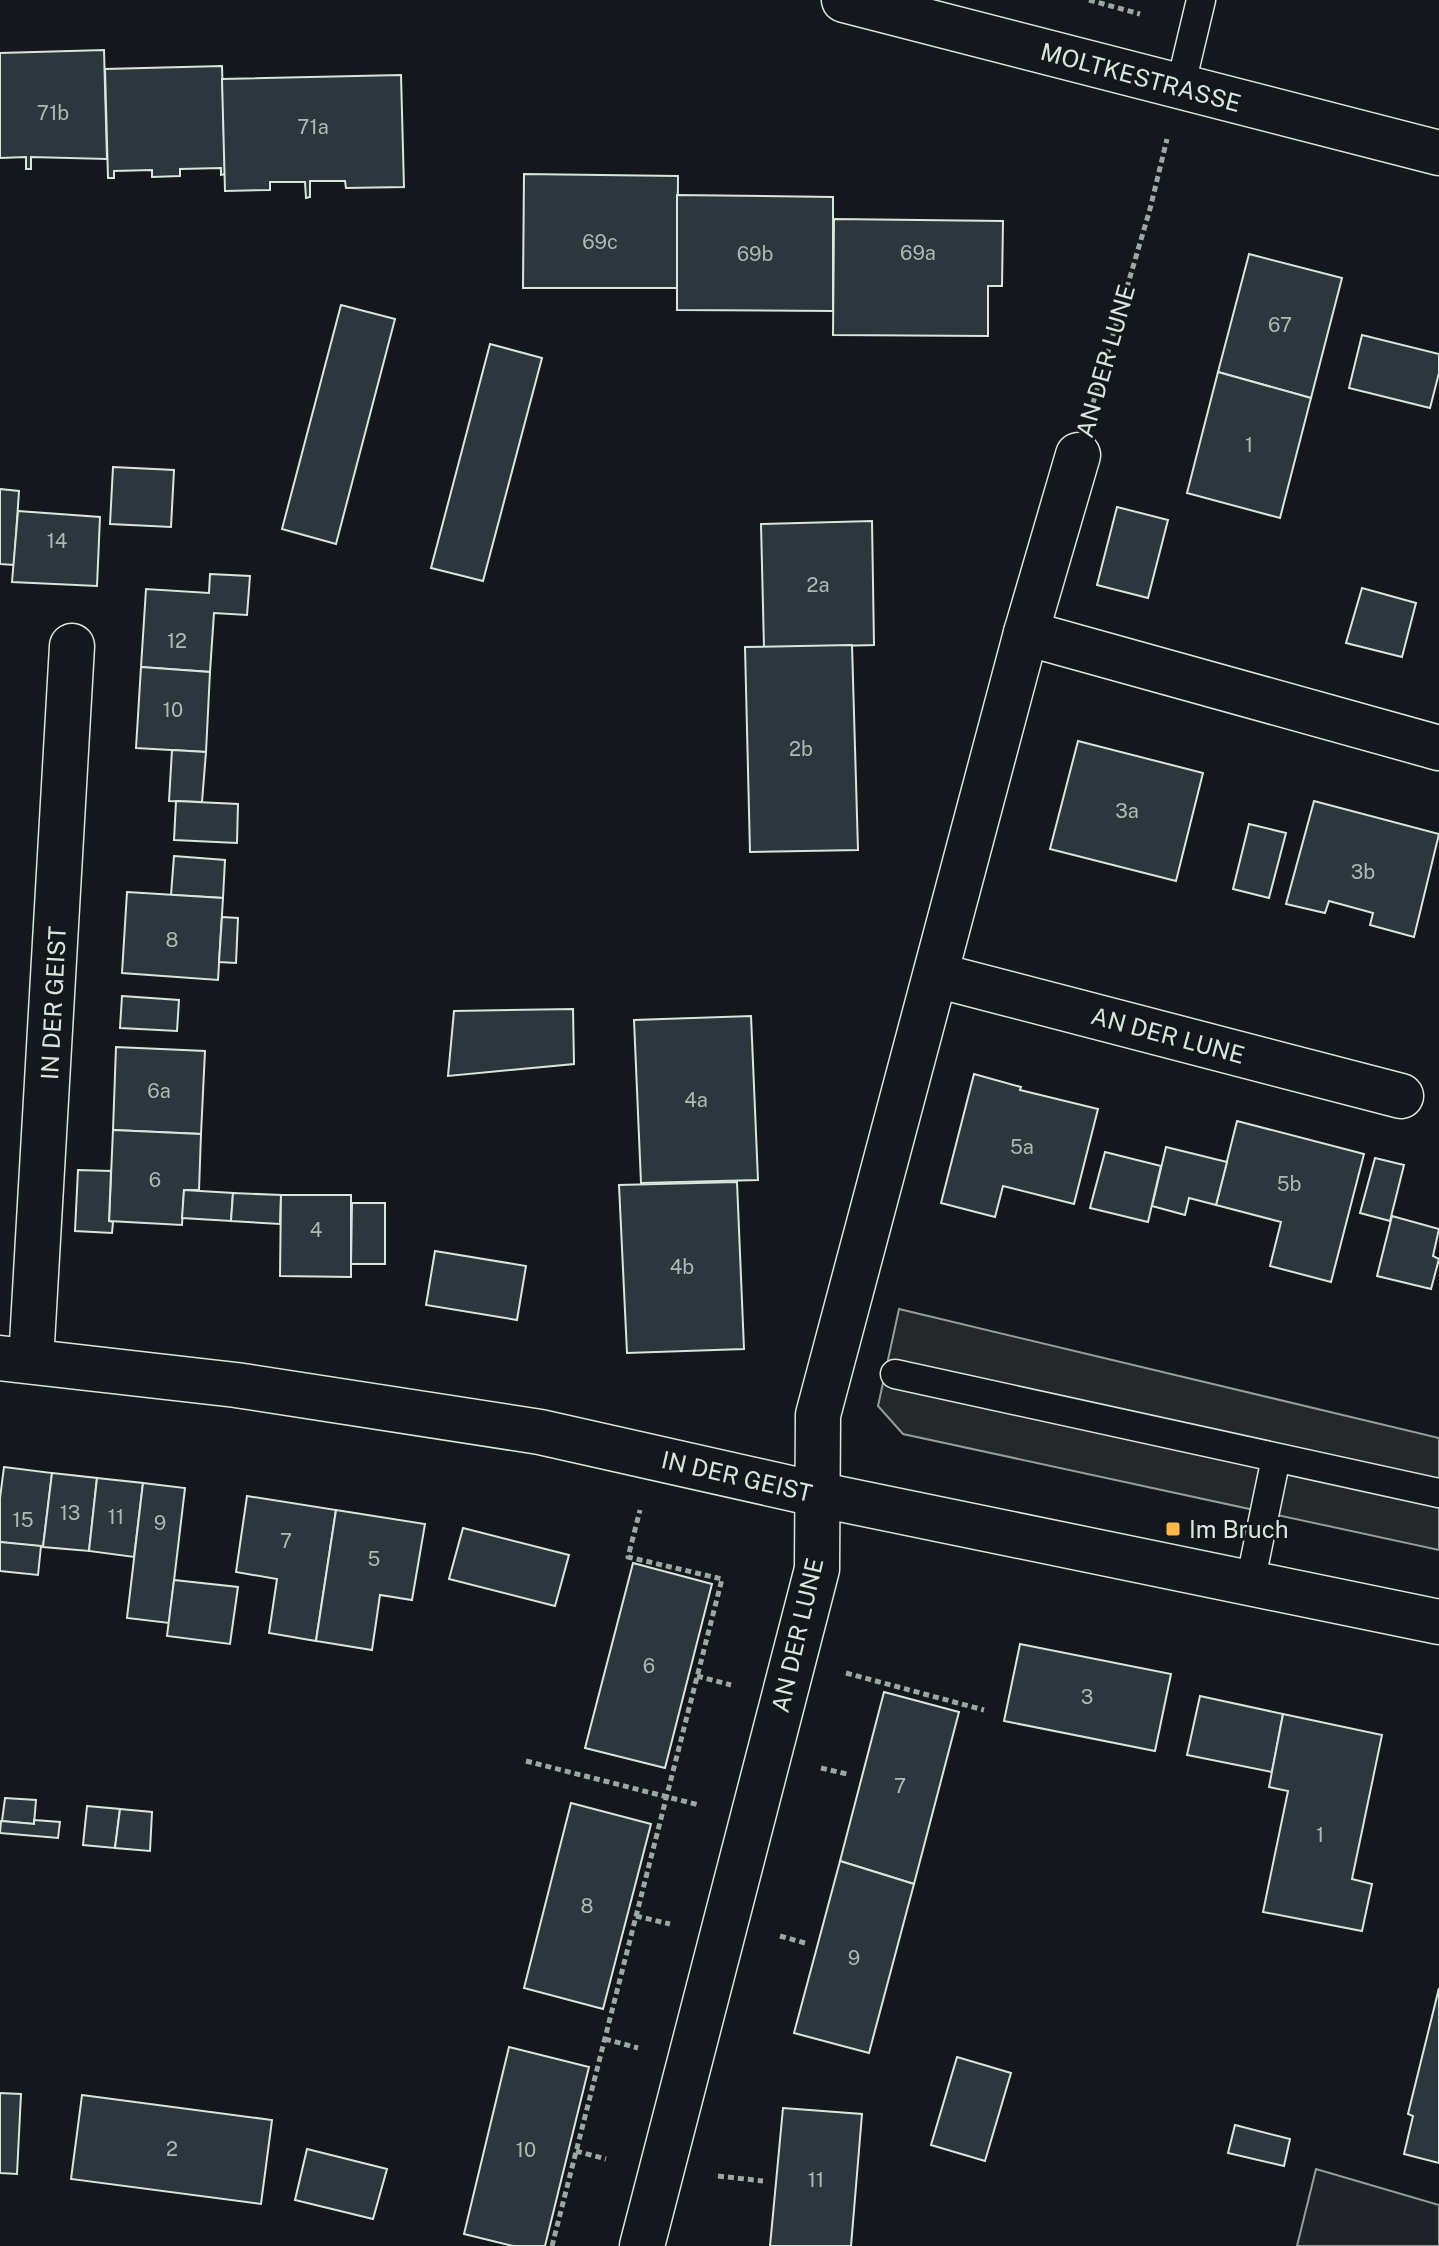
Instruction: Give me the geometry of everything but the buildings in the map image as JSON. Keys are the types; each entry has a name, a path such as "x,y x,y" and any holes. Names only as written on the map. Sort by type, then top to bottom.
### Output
{"street":[{"name":"MOLTKESTRASSE","path":"844,0 1439,153"},
{"name":"AN DER LUNE","path":"642,2246 817,1569 818,1415 1026,633 1078,455"},
{"path":"1026,633 1439,748"},
{"name":"IN DER GEIST","path":"72,646 15,1360 236,1385 540,1432 816,1494 1439,1622"},
{"name":"AN DER LUNE","path":"936,975 1401,1096"}],"lane":[{"path":"1180,88 1201,0"},
{"path":"895,1374 1439,1493"},
{"path":"1250,1583 1276,1458"}],"path":[{"name":"AN DER LUNE","path":"1078,455 1150,209 1180,88"},
{"path":"552,2246 722,1579 628,1557 641,1505"},
{"path":"842,1672 984,1710"},
{"path":"697,1676 739,1688"},
{"path":"526,1761 709,1807"},
{"path":"636,1916 678,1926"},
{"path":"605,2039 647,2050"},
{"path":"576,2151 618,2162"},
{"path":"712,2176 763,2181"}],"shaded area":[{"path":"899,1309 1439,1438 1439,1550 903,1434 878,1406"},
{"path":"1316,2169 1439,2205 1439,2246 1297,2246"}],"place":[{"name":"Im Bruch","path":"1173,1529"}]}
